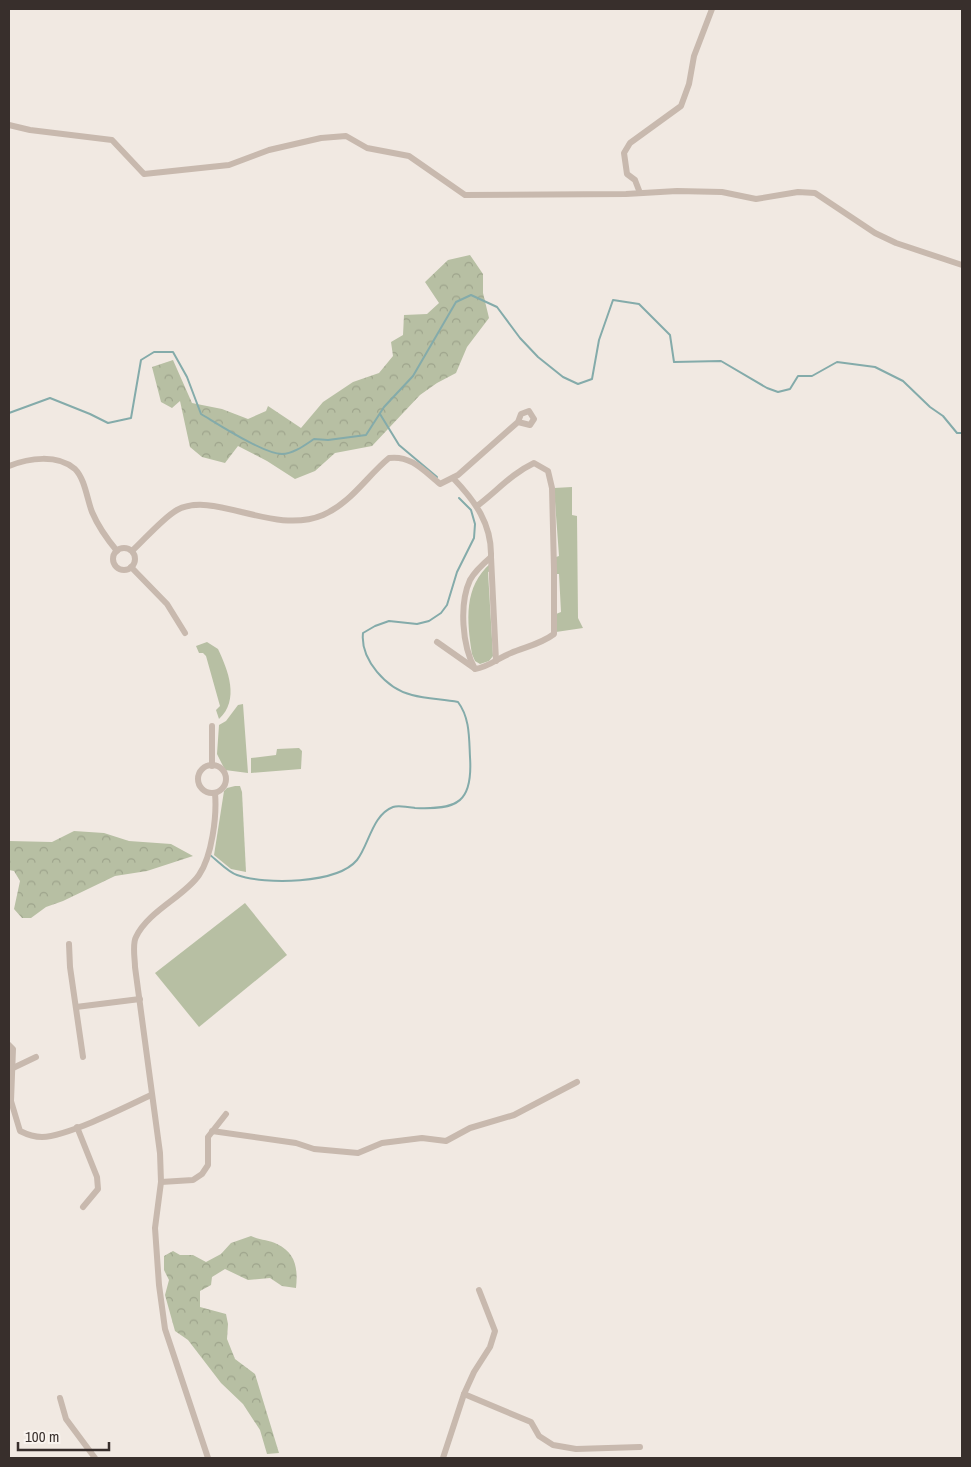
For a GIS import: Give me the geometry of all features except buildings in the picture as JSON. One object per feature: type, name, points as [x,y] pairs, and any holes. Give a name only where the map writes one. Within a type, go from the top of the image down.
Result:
[{"type":"street","points":[[640,193],[635,180],[627,174],[624,152],[630,143],[681,106],[689,84],[694,56],[712,9]]},
{"type":"street","points":[[9,125],[30,130],[112,140],[144,174],[229,166],[268,150],[321,138],[346,136],[367,148],[409,156],[464,195],[640,193],[677,190],[722,192],[756,199],[798,192],[815,192],[875,233],[896,243],[962,265]]},
{"type":"street","points":[[132,551],[176,510],[190,505],[206,504],[278,521],[298,521],[322,516],[341,507],[389,458],[400,456],[411,460],[440,484],[453,478],[518,422]]},
{"type":"street","points":[[9,466],[42,459],[61,461],[76,470],[92,512],[106,538],[117,551]]},
{"type":"street","points":[[436,642],[475,668],[484,668],[508,654],[546,640],[554,634],[552,488],[548,471],[534,463],[514,473],[477,506]]},
{"type":"street","points":[[453,478],[477,506],[485,520],[492,544],[496,662]]},
{"type":"street","points":[[123,548],[132,551],[135,559],[131,567],[123,570],[117,567],[114,561],[117,551],[123,548]]},
{"type":"street","points":[[475,668],[470,661],[467,643],[465,595],[471,578],[492,557]]},
{"type":"street","points":[[131,567],[167,604],[184,633]]},
{"type":"street","points":[[212,726],[212,766]]},
{"type":"street","points":[[212,766],[220,769],[225,776],[222,788],[215,793],[202,789],[198,781],[200,772],[212,766]]},
{"type":"street","points":[[208,1458],[164,1329],[159,1285],[156,1228],[161,1182],[152,1095],[135,967],[135,938],[152,916],[199,875],[211,842],[216,807],[215,793]]},
{"type":"street","points":[[69,944],[83,1057]]},
{"type":"street","points":[[76,1007],[140,999]]},
{"type":"street","points":[[9,1045],[13,1049],[11,1101],[20,1131],[30,1136],[44,1137],[78,1126],[152,1095]]},
{"type":"street","points":[[13,1068],[36,1057]]},
{"type":"street","points":[[212,1131],[296,1143],[314,1149],[358,1154],[382,1142],[422,1138],[446,1141],[470,1128],[514,1115],[577,1082]]},
{"type":"street","points":[[161,1182],[193,1180],[202,1174],[208,1165],[208,1137],[226,1114]]},
{"type":"street","points":[[9,1122],[17,1124]]},
{"type":"street","points":[[78,1126],[97,1177],[98,1189],[83,1207]]},
{"type":"street","points":[[443,1458],[464,1394],[474,1372],[490,1347],[495,1331],[479,1290]]},
{"type":"street","points":[[464,1394],[531,1422],[539,1436],[553,1444],[576,1449],[640,1447]]},
{"type":"street","points":[[60,1398],[66,1419],[95,1458]]},
{"type":"green space","points":[[470,255],[483,274],[483,293],[489,318],[467,347],[456,373],[420,395],[372,446],[335,453],[315,471],[295,479],[267,461],[238,446],[225,463],[202,457],[190,447],[180,401],[172,408],[161,402],[152,367],[173,360],[192,403],[222,409],[248,419],[266,411],[268,406],[301,428],[323,402],[353,382],[379,373],[393,356],[391,342],[403,335],[404,315],[427,314],[439,303],[425,282],[448,260]]},
{"type":"green space","points":[[572,487],[572,515],[577,516],[578,618],[583,628],[556,632],[556,614],[561,612],[559,574],[556,574],[556,557],[559,556],[554,488]]},
{"type":"green space","points":[[491,563],[492,571],[488,572],[493,656],[489,661],[480,664],[475,661],[472,654],[468,617],[469,605],[476,583],[482,572]]},
{"type":"green space","points":[[207,642],[218,649],[230,685],[229,703],[219,719],[216,710],[220,706],[206,656],[203,653],[199,653],[196,646]]},
{"type":"green space","points":[[243,704],[248,773],[225,770],[217,754],[219,725],[226,721],[238,705]]},
{"type":"green space","points":[[299,748],[302,751],[301,769],[251,773],[251,758],[276,755],[277,749]]},
{"type":"green space","points":[[240,786],[242,792],[246,872],[231,869],[214,855],[224,791]]},
{"type":"green space","points":[[74,831],[104,833],[129,841],[171,844],[193,856],[147,871],[115,876],[46,907],[31,918],[22,918],[14,909],[20,881],[14,871],[9,870],[9,841],[52,842]]},
{"type":"green space","points":[[245,903],[287,955],[199,1027],[155,973]]},
{"type":"green space","points":[[251,1236],[274,1243],[288,1252],[296,1268],[296,1288],[282,1286],[270,1278],[248,1280],[225,1269],[212,1277],[211,1285],[200,1291],[200,1307],[226,1314],[228,1324],[227,1339],[235,1359],[255,1374],[279,1453],[267,1454],[260,1430],[243,1404],[221,1383],[188,1340],[175,1331],[165,1295],[169,1280],[164,1270],[164,1256],[173,1251],[180,1255],[193,1255],[206,1262],[221,1254],[231,1243]]},
{"type":"waterway","points":[[9,413],[50,398],[108,423],[131,418],[141,360],[154,352],[173,352],[187,377],[201,414],[241,438],[264,449],[274,453],[286,454],[299,449],[314,439],[328,440],[366,435],[384,407],[413,376],[456,302],[471,295],[497,307],[520,338],[538,357],[563,377],[578,384],[592,379],[599,340],[613,300],[639,304],[670,335],[674,362],[721,361],[767,388],[778,392],[790,389],[798,376],[812,376],[837,362],[875,367],[903,381],[930,407],[943,416],[957,433],[962,433]]},
{"type":"waterway","points":[[380,414],[399,445],[437,477]]},
{"type":"waterway","points":[[210,855],[234,874],[249,878],[282,881],[318,878],[334,874],[347,868],[357,860],[376,823],[386,811],[398,806],[430,808],[452,805],[460,800],[465,793],[469,784],[470,772],[469,735],[467,721],[458,702],[412,695],[393,687],[377,672],[366,653],[363,643],[363,633],[375,626],[389,621],[417,624],[429,621],[441,613],[447,605],[457,572],[474,538],[475,524],[471,510],[459,498]]}]
